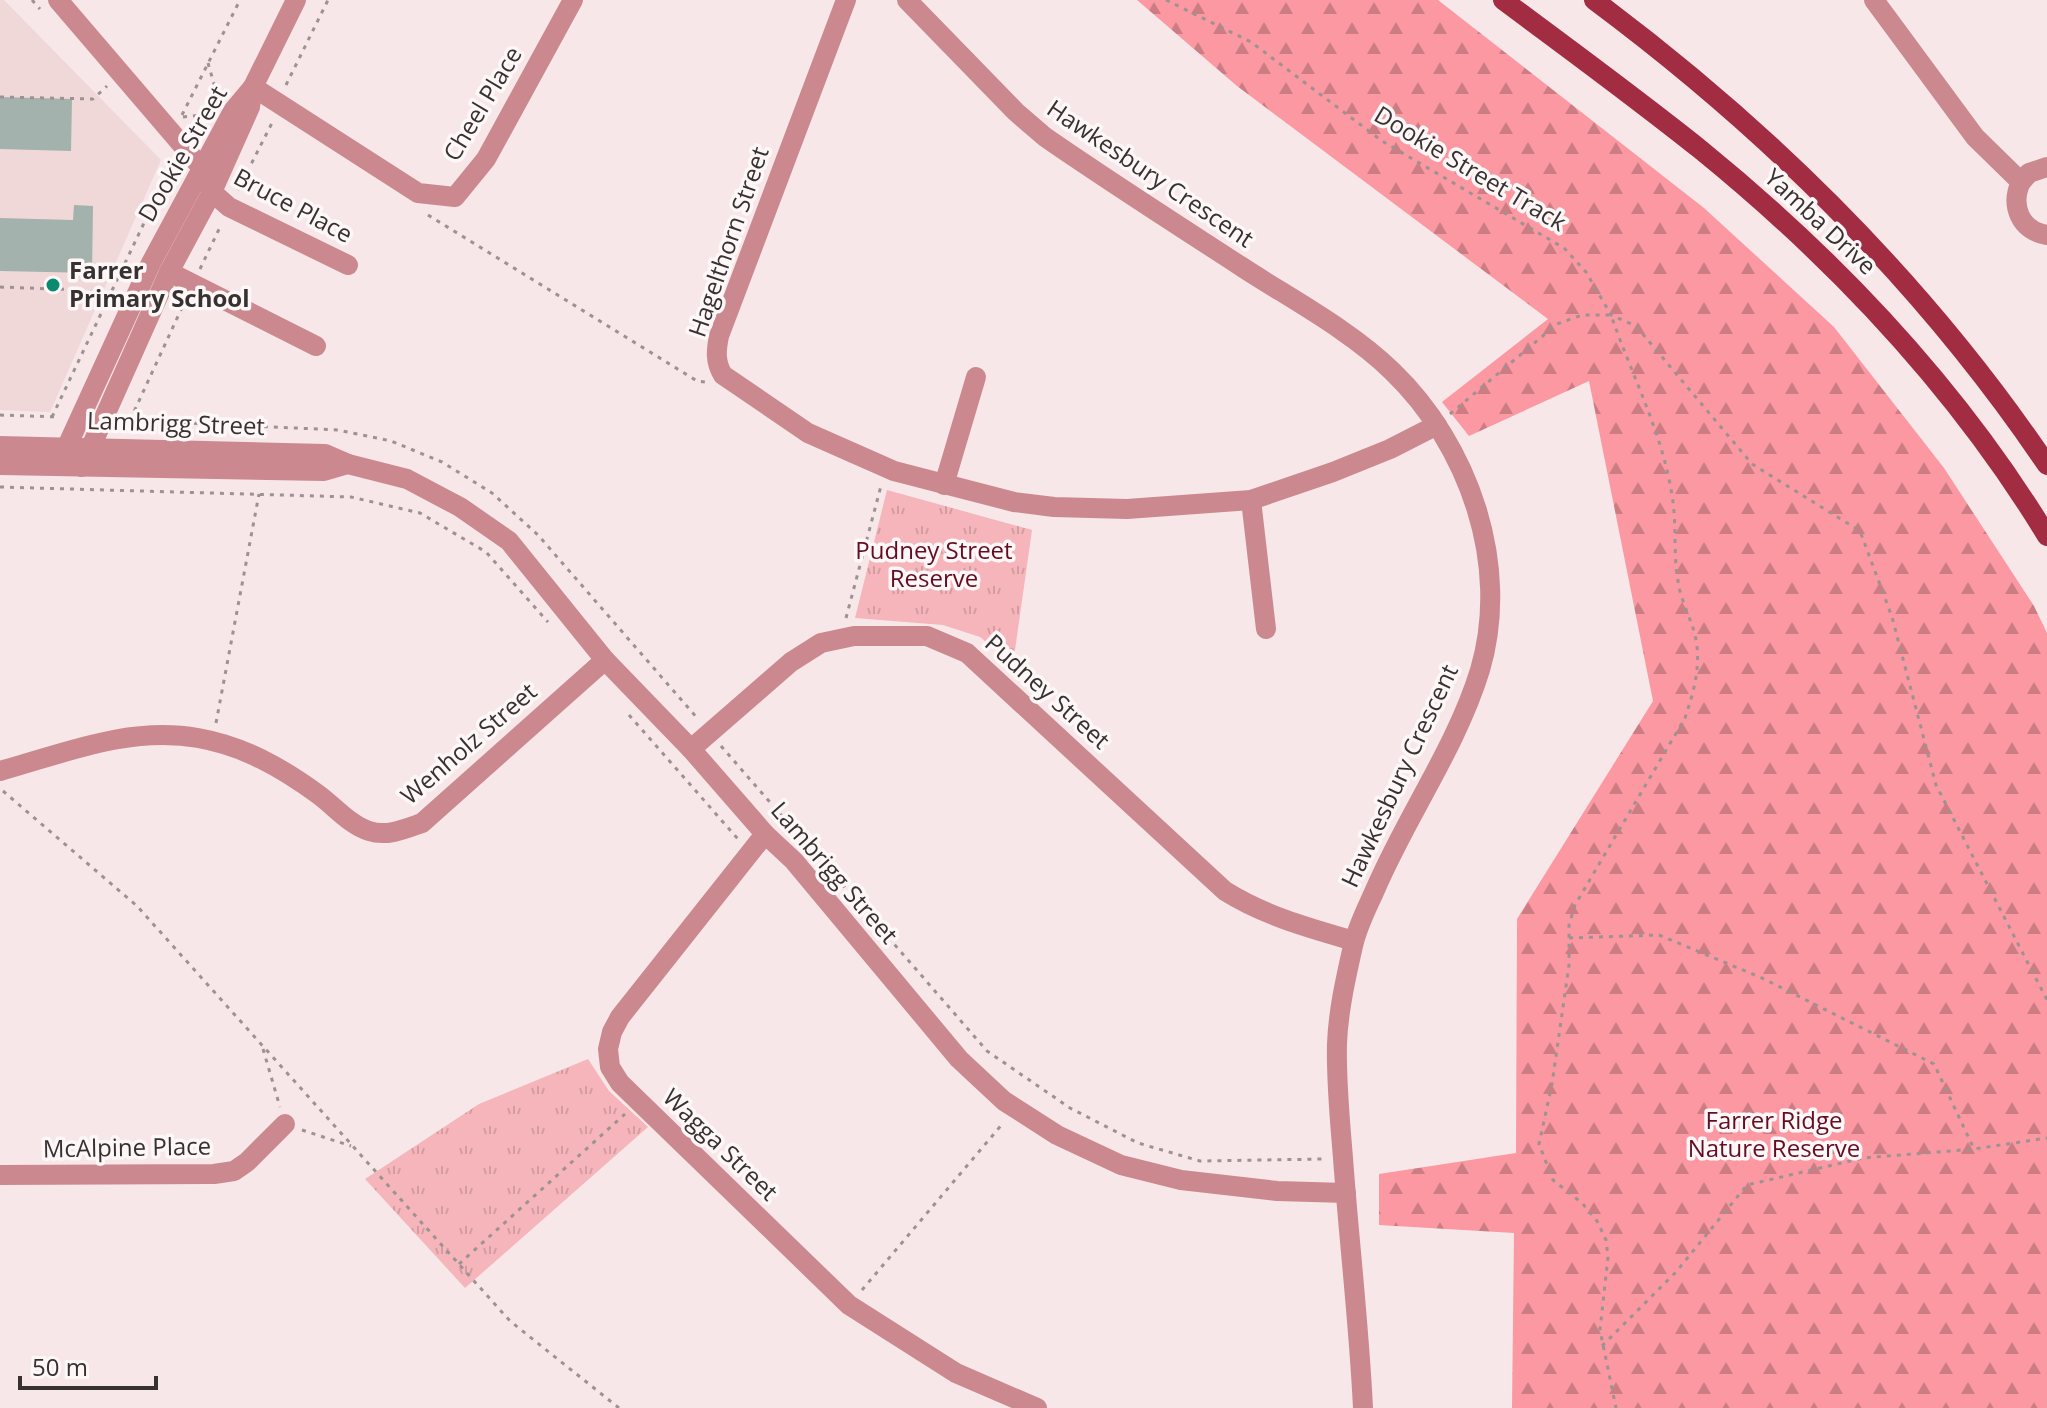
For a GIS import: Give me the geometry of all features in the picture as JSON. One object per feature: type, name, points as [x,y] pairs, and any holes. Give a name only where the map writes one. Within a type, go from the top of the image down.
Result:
[{"type":"main road","name":"Yamba Drive","points":[[1503,0],[1702,151],[1827,262],[1931,374],[1987,447],[2047,536]]},
{"type":"main road","name":"Yamba Drive","points":[[1594,0],[1727,104],[1852,222],[1960,346],[2012,413],[2047,465]]},
{"type":"street","points":[[58,0],[121,73],[177,124],[212,192]]},
{"type":"street","name":"Dookie Street","points":[[62,456],[151,263],[238,103],[253,87],[296,0]]},
{"type":"street","name":"Cheel Place","points":[[253,87],[418,193],[455,197],[486,159],[573,0]]},
{"type":"street","name":"Hagelthorn Street","points":[[846,0],[719,336],[717,366],[723,375],[808,433],[886,468],[1014,502],[1054,507],[1127,509],[1251,500],[1333,472],[1390,449],[1437,425]]},
{"type":"street","name":"Hawkesbury Crescent","points":[[907,0],[1016,112],[1045,137],[1371,353],[1415,394],[1455,454],[1476,500],[1487,563],[1487,637],[1470,698],[1383,870],[1354,941],[1337,1041],[1363,1408]]},
{"type":"street","points":[[1874,0],[1975,137],[2021,182]]},
{"type":"street","name":"Dookie Street","points":[[82,467],[169,272],[212,192],[250,107],[253,87]]},
{"type":"street","points":[[2047,167],[2029,173],[2021,182],[2015,198],[2019,216],[2031,230],[2047,235]]},
{"type":"street","name":"Bruce Place","points":[[212,192],[229,207],[348,265]]},
{"type":"street","points":[[169,272],[316,346]]},
{"type":"street","points":[[944,485],[976,377]]},
{"type":"street","name":"Lambrigg Street","points":[[0,446],[62,456],[82,467],[116,458],[325,454],[348,464],[407,479],[460,507],[509,541],[605,660],[685,743],[765,834],[794,861],[959,1059],[1004,1101],[1057,1135],[1121,1165],[1181,1180],[1277,1191],[1346,1193]]},
{"type":"street","name":"Lambrigg Street","points":[[0,465],[62,456],[90,447],[116,458]]},
{"type":"street","points":[[1251,500],[1266,629]]},
{"type":"street","name":"Pudney Street","points":[[685,743],[791,662],[821,643],[840,637],[890,634],[927,636],[967,653],[1225,891],[1273,916],[1354,941]]},
{"type":"street","name":"Wenholz Street","points":[[0,771],[115,738],[172,734],[213,741],[253,754],[283,769],[353,823],[369,831],[386,834],[422,823],[605,660]]},
{"type":"street","name":"Wagga Street","points":[[765,834],[620,1017],[608,1049],[610,1067],[620,1083],[639,1102],[849,1305],[956,1373],[1037,1408]]},
{"type":"street","name":"McAlpine Place","points":[[0,1175],[214,1174],[234,1171],[285,1124]]},
{"type":"path","points":[[52,417],[173,161],[170,147],[177,124],[240,0]]},
{"type":"path","points":[[115,490],[116,458],[193,283],[280,105],[290,74],[328,0]]},
{"type":"path","name":"Dookie Street Track","points":[[1166,0],[1251,42],[1382,141],[1564,248],[1586,272],[1611,315],[1643,393],[1672,495],[1678,583],[1694,630],[1699,660],[1694,692],[1685,718],[1575,905],[1569,925],[1569,965],[1554,1069],[1539,1144],[1553,1180],[1582,1203],[1597,1221],[1606,1240],[1608,1257],[1600,1330],[1616,1408]]},
{"type":"path","points":[[177,124],[203,115],[218,101],[208,63]]},
{"type":"path","points":[[0,97],[93,99],[121,73]]},
{"type":"path","points":[[171,111],[177,124]]},
{"type":"path","points":[[419,209],[697,381],[714,382]]},
{"type":"path","points":[[0,287],[81,290],[109,296]]},
{"type":"path","points":[[1437,425],[1557,324],[1582,315],[1611,315],[1636,326],[1752,464],[1860,531],[1892,617],[1936,785],[2047,1000]]},
{"type":"path","points":[[840,637],[886,468]]},
{"type":"path","points":[[0,487],[351,497],[420,513],[486,552],[549,624]]},
{"type":"path","points":[[213,741],[259,494]]},
{"type":"path","points":[[621,706],[750,853]]},
{"type":"path","points":[[661,751],[685,743],[708,714]]},
{"type":"path","points":[[0,789],[137,906],[510,1321],[619,1408]]},
{"type":"path","points":[[1569,938],[1659,935],[1762,978],[1934,1064],[1974,1149]]},
{"type":"path","points":[[459,1264],[639,1102]]},
{"type":"path","points":[[849,1305],[1016,1108]]},
{"type":"path","points":[[1602,1346],[1676,1272],[1747,1185],[1863,1158],[1974,1149],[2047,1138]]},
{"type":"shaded area","name":"Farrer Primary School","points":[[0,0],[4,0],[161,160],[50,412],[0,410]]},
{"type":"green space","name":"Farrer Ridge Nature Reserve","points":[[1137,0],[1438,0],[1704,208],[1834,327],[1944,468],[2034,606],[2047,633],[2047,1408],[1512,1408],[1514,1233],[1379,1225],[1379,1174],[1516,1153],[1517,919],[1653,701],[1589,381],[1469,436],[1442,402],[1548,319],[1237,86]]},
{"type":"green space","name":"Pudney Street Reserve","points":[[887,490],[1032,530],[1013,664],[980,637],[943,625],[855,618]]},
{"type":"green space","points":[[588,1059],[609,1091],[648,1127],[465,1288],[365,1179],[479,1104]]},
{"type":"building","points":[[0,97],[72,99],[71,151],[0,149]]},
{"type":"building","points":[[74,205],[93,206],[92,273],[0,271],[0,218],[73,220]]},
{"type":"place","name":"Farrer Primary School","points":[[53,285]]}]
